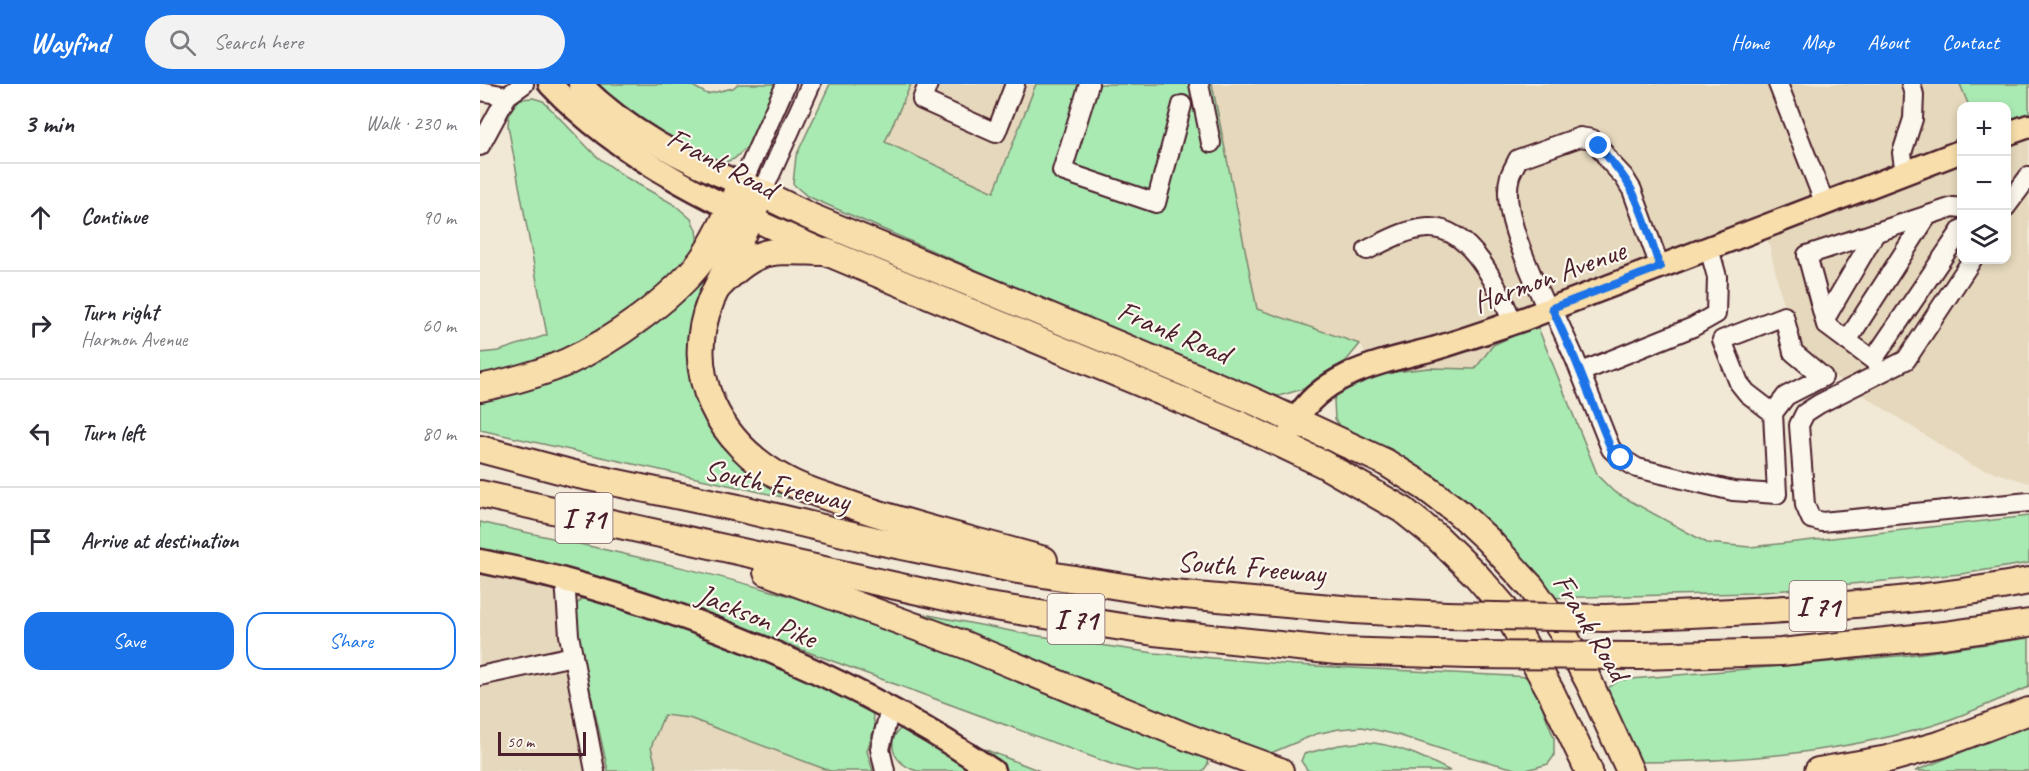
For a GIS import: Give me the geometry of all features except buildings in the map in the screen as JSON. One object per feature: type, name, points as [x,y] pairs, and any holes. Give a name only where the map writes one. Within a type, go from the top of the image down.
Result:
[{"type":"highway","points":[[752,189],[740,212],[717,288],[705,314],[701,338],[701,363],[705,387],[721,422],[730,435],[762,465],[787,481],[872,512],[1162,592]]},
{"type":"highway","name":"Frank Road","points":[[752,189],[1296,420],[1385,462],[1415,481],[1458,512],[1488,540],[1532,588],[1562,631],[1589,682],[1630,771]]},
{"type":"highway","points":[[480,388],[538,373],[568,361],[628,326],[679,285],[740,212]]},
{"type":"highway","points":[[717,288],[738,267],[758,255],[771,251],[826,252]]},
{"type":"highway","name":"Frank Road","points":[[826,252],[1241,426],[1356,482],[1403,510],[1438,538],[1476,575],[1503,606],[1526,645],[1589,771]]},
{"type":"highway","name":"South Freeway","points":[[480,448],[574,474],[1018,570],[1162,592],[1354,610],[1446,615],[1606,618],[1790,609],[1901,599],[2029,581]]},
{"type":"highway","name":"I 71","points":[[480,494],[982,605],[1154,632],[1338,651],[1469,655],[1639,656],[1781,652],[1944,635],[2029,623]]},
{"type":"highway","points":[[689,541],[869,611],[965,645],[1187,736],[1280,771]]},
{"type":"highway","points":[[1818,771],[1888,759],[1942,744],[2029,711]]},
{"type":"main road","name":"Frank Road","points":[[550,84],[587,120],[621,146],[661,171],[740,212],[826,252]]},
{"type":"main road","name":"Frank Road","points":[[580,84],[603,107],[637,132],[691,163],[752,189]]},
{"type":"main road","points":[[2011,133],[2029,126]]},
{"type":"main road","name":"Harmon Avenue","points":[[1285,447],[1296,420],[1318,394],[1355,371],[1513,323],[1957,154]]},
{"type":"main road","name":"Jackson Pike","points":[[480,561],[565,580],[678,616],[788,659],[890,709],[954,745],[993,771]]},
{"type":"lane","points":[[480,146],[507,96],[524,84]]},
{"type":"lane","points":[[752,189],[786,84]]},
{"type":"lane","points":[[752,189],[811,84]]},
{"type":"lane","points":[[928,84],[922,100],[996,133],[1015,84]]},
{"type":"lane","points":[[1089,84],[1062,171],[1156,203],[1182,105]]},
{"type":"lane","points":[[1199,84],[1211,143]]},
{"type":"lane","points":[[1778,84],[1825,204]]},
{"type":"lane","points":[[1905,173],[1902,153],[1913,119],[1914,95],[1911,84]]},
{"type":"lane","points":[[480,91],[507,96]]},
{"type":"lane","points":[[1660,267],[1632,190],[1592,139],[1580,137],[1518,159],[1510,177],[1508,195],[1514,230],[1581,372],[1611,449],[1637,468],[1733,491],[1777,494],[1804,491]]},
{"type":"lane","points":[[2011,201],[2029,176]]},
{"type":"lane","points":[[1957,207],[1807,255],[1826,325],[1873,360],[1957,236]]},
{"type":"lane","points":[[1847,341],[1928,215]]},
{"type":"lane","points":[[1366,250],[1400,234],[1426,228],[1443,229],[1457,236],[1491,275],[1513,323]]},
{"type":"lane","points":[[1825,320],[1876,232]]},
{"type":"lane","points":[[1581,372],[1693,327],[1716,314],[1717,277],[1708,248]]},
{"type":"lane","points":[[1969,264],[1906,360],[1805,413],[1799,425],[1805,505],[1810,519],[1822,522],[2029,502]]},
{"type":"lane","points":[[1773,413],[1747,393],[1739,383],[1722,340],[1784,316],[1793,352],[1823,377],[1786,396],[1773,413],[1777,494]]},
{"type":"lane","points":[[565,580],[569,635],[595,771]]},
{"type":"lane","points":[[480,676],[573,656]]},
{"type":"lane","points":[[885,771],[880,749],[890,709]]},
{"type":"shaded area","points":[[911,84],[1036,84],[994,192],[885,142]]},
{"type":"shaded area","points":[[1212,84],[1960,84],[1967,102],[1957,102],[1957,264],[2011,264],[2011,139],[2029,132],[2029,483],[1971,465],[1795,351],[1766,233],[1537,325],[1493,345],[1476,369],[1429,368],[1377,374],[1360,344],[1257,309]]},
{"type":"shaded area","points":[[480,571],[586,595],[572,609],[608,771],[480,771]]},
{"type":"shaded area","points":[[663,715],[689,718],[830,771],[657,771],[651,747]]},
{"type":"green space","points":[[597,84],[689,84],[707,94],[733,88],[738,84],[777,84],[747,147],[734,159],[719,164],[666,141],[614,103]]},
{"type":"green space","points":[[830,84],[911,84],[885,142],[994,192],[1036,84],[1212,84],[1257,309],[1360,344],[1346,361],[1303,389],[1279,396],[1253,391],[807,196],[793,184],[796,156]]},
{"type":"green space","points":[[1960,84],[2029,84],[2029,117],[2011,124],[2011,102],[1967,102]]},
{"type":"green space","points":[[533,98],[543,101],[596,156],[627,178],[675,205],[691,219],[696,230],[698,246],[692,260],[604,332],[552,357],[480,379],[480,353],[499,351],[547,335],[508,126],[509,112],[520,99]]},
{"type":"green space","points":[[715,263],[694,304],[689,330],[691,374],[699,402],[814,504],[480,430],[480,396],[498,394]]},
{"type":"green space","points":[[1537,325],[1598,476],[1614,492],[1707,543],[1750,547],[2029,516],[2029,563],[1961,574],[1753,593],[1542,598],[1343,430],[1335,419],[1334,400],[1339,390],[1377,374],[1429,368],[1475,369],[1493,345]]},
{"type":"green space","points":[[480,522],[730,580],[862,619],[1010,675],[1206,756],[1208,764],[1203,771],[1136,771],[1114,765],[762,635],[583,573],[480,550]]},
{"type":"green space","points":[[586,595],[669,621],[855,695],[872,712],[875,726],[867,751],[873,771],[830,771],[689,718],[664,715],[651,747],[657,771],[608,771],[572,609]]},
{"type":"green space","points":[[908,611],[1026,634],[1154,653],[1294,665],[1531,677],[1554,738],[1554,756],[1548,764],[1523,771],[1362,727],[1316,734],[1271,753],[1257,755]]},
{"type":"green space","points":[[2029,638],[2029,687],[1931,726],[1861,743],[1788,754],[1714,760],[1641,762],[1605,690],[1620,680],[1909,655]]},
{"type":"green space","points":[[915,722],[1040,771],[917,771],[899,761],[893,746],[898,731]]},
{"type":"green space","points":[[2029,725],[2029,771],[1915,771]]},
{"type":"green space","points":[[1365,742],[1398,748],[1450,771],[1308,771],[1301,761],[1304,754],[1339,745]]},
{"type":"route","points":[[1599,146],[1632,190],[1660,267],[1552,308],[1611,449],[1621,458]]}]
